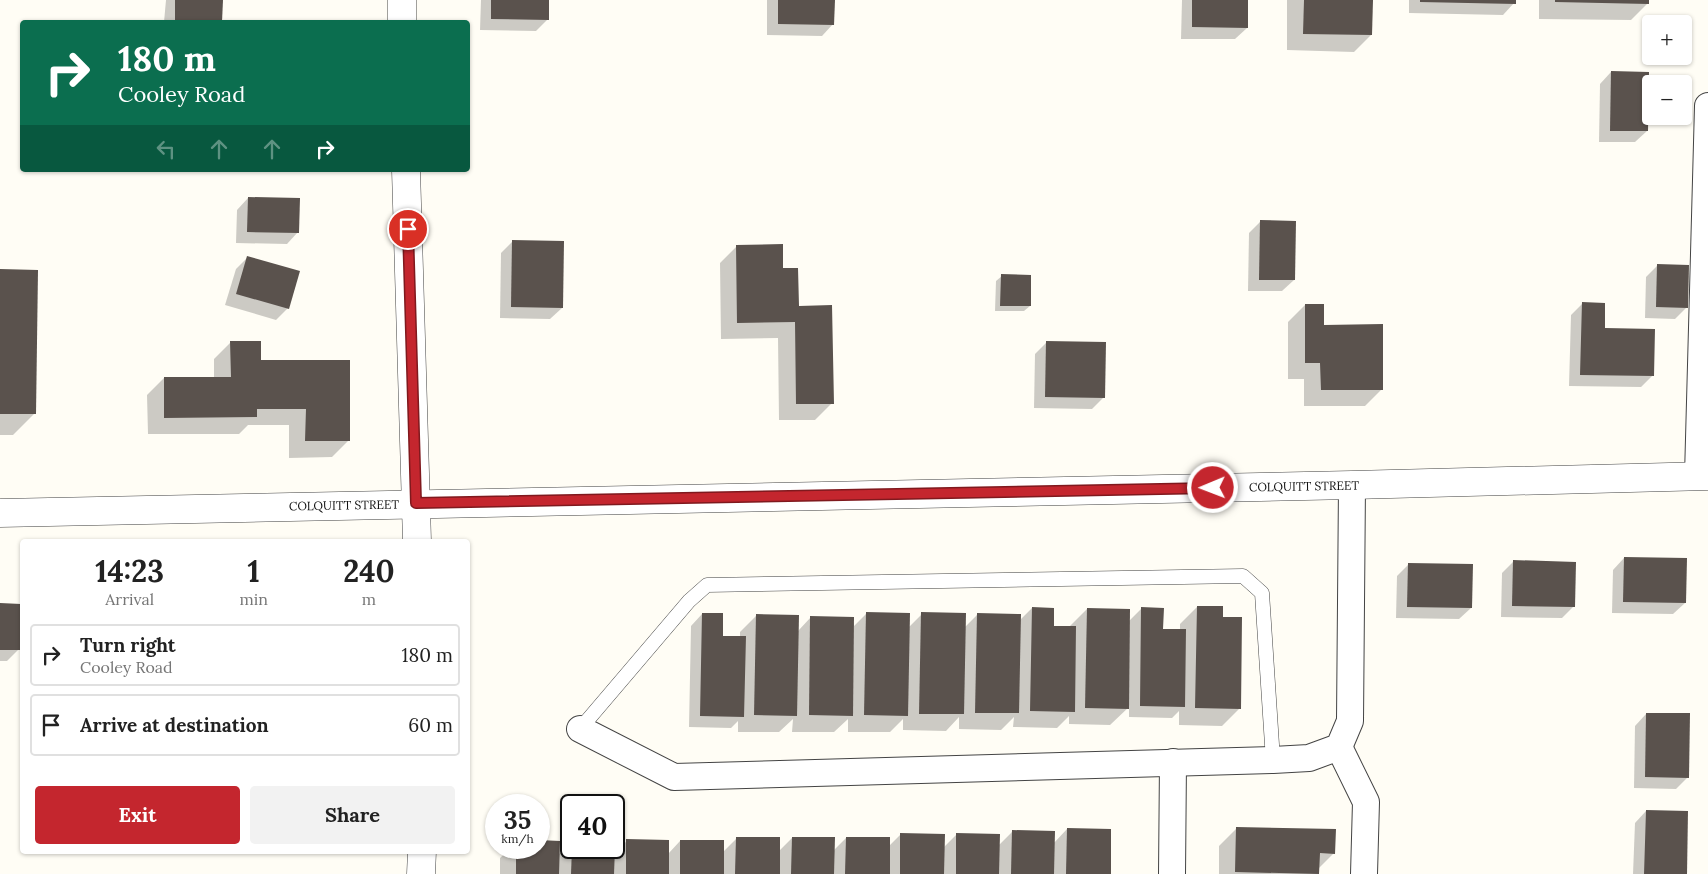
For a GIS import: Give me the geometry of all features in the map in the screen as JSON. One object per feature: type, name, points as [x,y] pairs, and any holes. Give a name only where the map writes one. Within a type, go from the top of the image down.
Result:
[{"type":"street","points":[[402,0],[402,20]]},
{"type":"street","points":[[1703,476],[1708,106]]},
{"type":"street","points":[[406,172],[417,539]]},
{"type":"street","name":"COLQUITT STREET","points":[[0,512],[1352,485],[1703,476]]},
{"type":"street","points":[[1352,485],[1350,721],[1339,748],[1366,802],[1364,874]]},
{"type":"street","points":[[580,729],[674,778],[1272,760],[1309,758],[1339,748]]},
{"type":"street","points":[[1172,874],[1173,762]]},
{"type":"street","points":[[421,874],[422,854]]},
{"type":"lane","points":[[580,729],[689,601],[707,584],[1243,576],[1262,593],[1272,760]]},
{"type":"building","points":[[175,0],[223,0],[222,20],[175,20]]},
{"type":"building","points":[[491,0],[549,0],[549,20],[491,19]]},
{"type":"building","points":[[778,0],[835,0],[834,25],[778,24]]},
{"type":"building","points":[[1192,0],[1248,0],[1248,28],[1192,27]]},
{"type":"building","points":[[1304,0],[1373,0],[1372,35],[1303,34]]},
{"type":"building","points":[[1420,0],[1516,0],[1516,4],[1420,2]]},
{"type":"building","points":[[1555,0],[1649,0],[1649,4],[1555,2]]},
{"type":"building","points":[[1611,71],[1649,72],[1649,75],[1642,75],[1642,125],[1648,125],[1648,131],[1610,131]]},
{"type":"building","points":[[248,197],[300,198],[299,233],[247,232]]},
{"type":"building","points":[[1260,220],[1296,221],[1295,280],[1259,280]]},
{"type":"building","points":[[512,240],[564,241],[563,308],[511,307]]},
{"type":"building","points":[[783,244],[783,268],[798,268],[799,306],[832,305],[834,404],[796,404],[795,322],[737,323],[736,245]]},
{"type":"building","points":[[247,256],[300,271],[289,309],[236,294]]},
{"type":"building","points":[[1657,264],[1689,265],[1688,308],[1656,307]]},
{"type":"building","points":[[0,269],[38,270],[36,414],[0,414]]},
{"type":"building","points":[[1001,274],[1031,275],[1031,306],[1000,306]]},
{"type":"building","points":[[1582,302],[1605,303],[1605,328],[1655,329],[1654,376],[1580,375]]},
{"type":"building","points":[[1305,304],[1324,304],[1324,325],[1383,324],[1383,390],[1321,390],[1320,363],[1305,363]]},
{"type":"building","points":[[230,341],[261,341],[261,360],[350,360],[350,441],[305,441],[306,409],[257,409],[257,417],[164,418],[164,377],[231,377]]},
{"type":"building","points":[[1046,341],[1106,342],[1105,398],[1045,397]]},
{"type":"building","points":[[1624,557],[1687,558],[1686,603],[1623,602]]},
{"type":"building","points":[[1513,560],[1576,562],[1575,607],[1512,606]]},
{"type":"building","points":[[1408,563],[1473,564],[1472,608],[1407,607]]},
{"type":"building","points":[[0,603],[20,604],[20,650],[0,650]]},
{"type":"building","points":[[1197,606],[1223,606],[1223,617],[1242,617],[1241,709],[1195,708]]},
{"type":"building","points":[[1032,607],[1054,608],[1054,626],[1076,626],[1075,712],[1030,711]]},
{"type":"building","points":[[1141,607],[1164,608],[1163,629],[1186,629],[1185,707],[1140,706]]},
{"type":"building","points":[[1087,608],[1130,609],[1129,709],[1085,708]]},
{"type":"building","points":[[866,612],[910,613],[908,716],[864,715]]},
{"type":"building","points":[[921,612],[966,613],[964,714],[919,714]]},
{"type":"building","points":[[702,613],[723,613],[723,636],[746,636],[744,717],[700,716]]},
{"type":"building","points":[[977,613],[1021,614],[1019,713],[975,713]]},
{"type":"building","points":[[756,614],[799,615],[797,716],[754,715]]},
{"type":"building","points":[[810,616],[854,617],[853,716],[809,715]]},
{"type":"building","points":[[1646,713],[1690,713],[1689,778],[1645,777]]},
{"type":"building","points":[[1646,810],[1688,811],[1687,874],[1644,874]]},
{"type":"building","points":[[1236,827],[1336,829],[1335,854],[1320,853],[1319,874],[1235,872]]},
{"type":"building","points":[[1067,828],[1111,829],[1111,874],[1066,874]]},
{"type":"building","points":[[1012,830],[1055,831],[1054,874],[1011,874]]},
{"type":"building","points":[[900,833],[945,834],[944,874],[900,874]]},
{"type":"building","points":[[956,833],[1000,834],[999,874],[956,874]]},
{"type":"building","points":[[736,837],[780,837],[780,874],[735,874]]},
{"type":"building","points":[[792,837],[835,837],[834,874],[791,874]]},
{"type":"building","points":[[846,837],[890,837],[890,874],[845,874]]},
{"type":"building","points":[[626,839],[669,840],[669,874],[626,874]]},
{"type":"building","points":[[680,840],[724,840],[724,874],[680,874]]},
{"type":"building","points":[[550,841],[560,841],[559,874],[516,874],[516,859],[550,859]]},
{"type":"building","points":[[572,859],[615,859],[614,874],[571,874]]},
{"type":"route","points":[[408,229],[416,503],[1213,488]]}]
